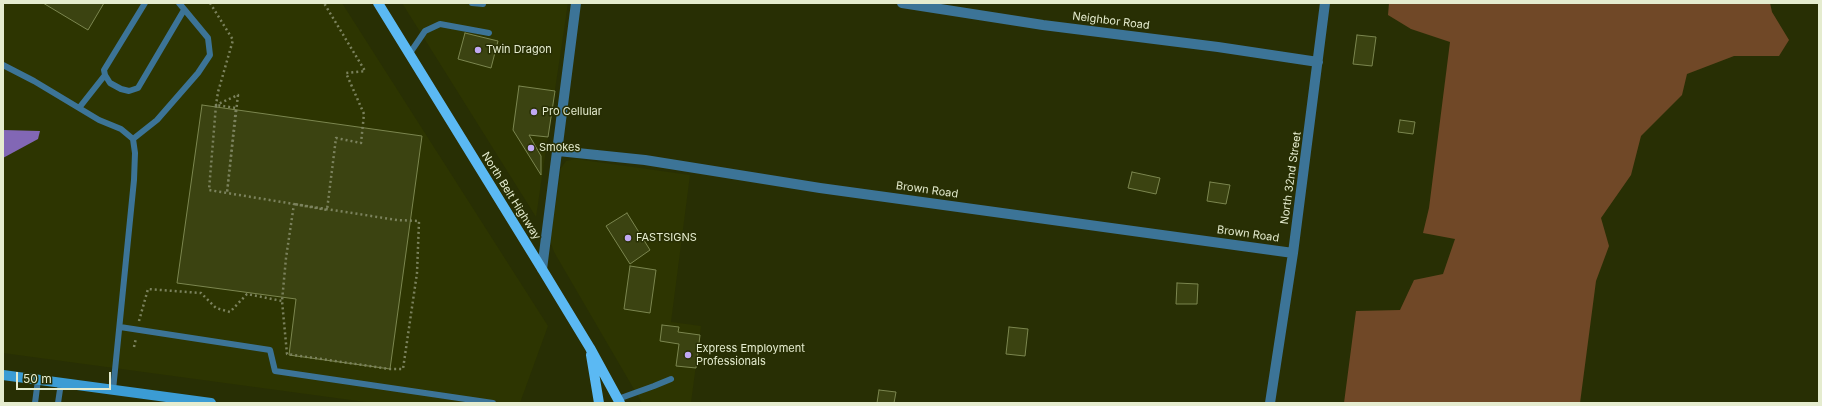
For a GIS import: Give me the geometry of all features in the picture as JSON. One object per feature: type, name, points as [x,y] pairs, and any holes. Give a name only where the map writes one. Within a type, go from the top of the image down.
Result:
[{"type":"main road","name":"North Belt Highway","points":[[378,3],[590,348],[619,401]]},
{"type":"main road","points":[[590,348],[599,403]]},
{"type":"street","points":[[542,269],[576,3]]},
{"type":"street","name":"Neighbor Road","points":[[902,3],[1043,25],[1218,47],[1318,62]]},
{"type":"street","name":"North 32nd Street","points":[[1270,403],[1293,253],[1325,3]]},
{"type":"street","name":"Brown Road","points":[[558,151],[645,160],[820,188],[1293,253]]},
{"type":"street","points":[[3,376],[211,403]]},
{"type":"lane","points":[[145,3],[104,70],[105,76],[110,84],[121,90],[129,91],[138,88],[184,10]]},
{"type":"lane","points":[[133,139],[157,120],[198,73],[210,55],[208,38],[179,3]]},
{"type":"lane","points":[[472,3],[483,4]]},
{"type":"lane","points":[[410,53],[425,31],[440,24],[490,33]]},
{"type":"lane","points":[[3,65],[34,81],[99,120],[120,129],[133,139],[135,153],[134,180],[113,390]]},
{"type":"lane","points":[[79,108],[105,76]]},
{"type":"lane","points":[[120,328],[270,350],[275,371],[493,403]]},
{"type":"lane","points":[[619,401],[670,379]]},
{"type":"lane","points":[[35,403],[38,380]]},
{"type":"lane","points":[[58,403],[61,383]]},
{"type":"path","points":[[210,3],[233,40],[218,92],[209,190],[397,220],[420,221],[418,273],[403,369],[287,354],[282,301],[286,258],[294,204]]},
{"type":"path","points":[[294,204],[327,210],[336,138],[362,142],[364,114],[346,73],[365,71],[324,3]]},
{"type":"path","points":[[216,105],[238,95],[227,193]]},
{"type":"path","points":[[216,105],[236,108],[227,193]]},
{"type":"path","points":[[134,347],[148,289],[201,293],[216,308],[230,312],[246,294],[273,298],[282,301]]},
{"type":"shaded area","points":[[3,3],[342,3],[548,326],[520,403],[373,403],[3,353]]},
{"type":"shaded area","points":[[402,3],[568,3],[536,217]]},
{"type":"shaded area","points":[[1389,3],[1770,3],[1772,12],[1789,40],[1779,56],[1734,56],[1687,74],[1682,95],[1641,136],[1631,175],[1601,218],[1609,246],[1596,281],[1580,403],[1344,403],[1356,311],[1400,310],[1414,280],[1443,274],[1455,239],[1423,233],[1429,208],[1450,42],[1411,29],[1388,15]]},
{"type":"shaded area","points":[[3,130],[40,131],[38,139],[3,158]]},
{"type":"shaded area","points":[[576,159],[690,175],[671,322],[701,326],[691,403],[642,403],[554,252],[550,241],[561,168],[566,161]]},
{"type":"building","points":[[43,3],[104,3],[88,30]]},
{"type":"building","name":"Twin Dragon","points":[[465,33],[498,41],[491,68],[458,59]]},
{"type":"building","points":[[1357,35],[1376,37],[1372,66],[1353,64]]},
{"type":"building","name":"Pro Cellular","points":[[519,86],[555,91],[548,137],[529,135],[541,156],[541,175],[513,130]]},
{"type":"building","points":[[202,105],[422,136],[390,369],[289,355],[296,299],[177,283]]},
{"type":"building","points":[[1400,120],[1415,122],[1413,134],[1398,132]]},
{"type":"building","points":[[1132,172],[1160,178],[1156,194],[1128,188]]},
{"type":"building","points":[[1210,182],[1230,185],[1226,204],[1207,201]]},
{"type":"building","name":"FASTSIGNS","points":[[627,213],[650,250],[630,264],[606,226]]},
{"type":"building","points":[[630,266],[656,270],[650,313],[624,309]]},
{"type":"building","points":[[1177,283],[1198,284],[1197,304],[1176,304]]},
{"type":"building","name":"Express Employment Professionals","points":[[662,325],[679,327],[678,332],[700,335],[696,368],[676,366],[679,344],[660,341]]},
{"type":"building","points":[[1009,327],[1028,329],[1025,356],[1006,354]]},
{"type":"building","points":[[879,390],[896,392],[894,403],[877,403]]},
{"type":"place","name":"Twin Dragon","points":[[478,50]]},
{"type":"place","name":"Pro Cellular","points":[[534,112]]},
{"type":"place","name":"Smokes","points":[[531,148]]},
{"type":"place","name":"FASTSIGNS","points":[[628,238]]},
{"type":"place","name":"Express Employment Professionals","points":[[688,355]]}]
